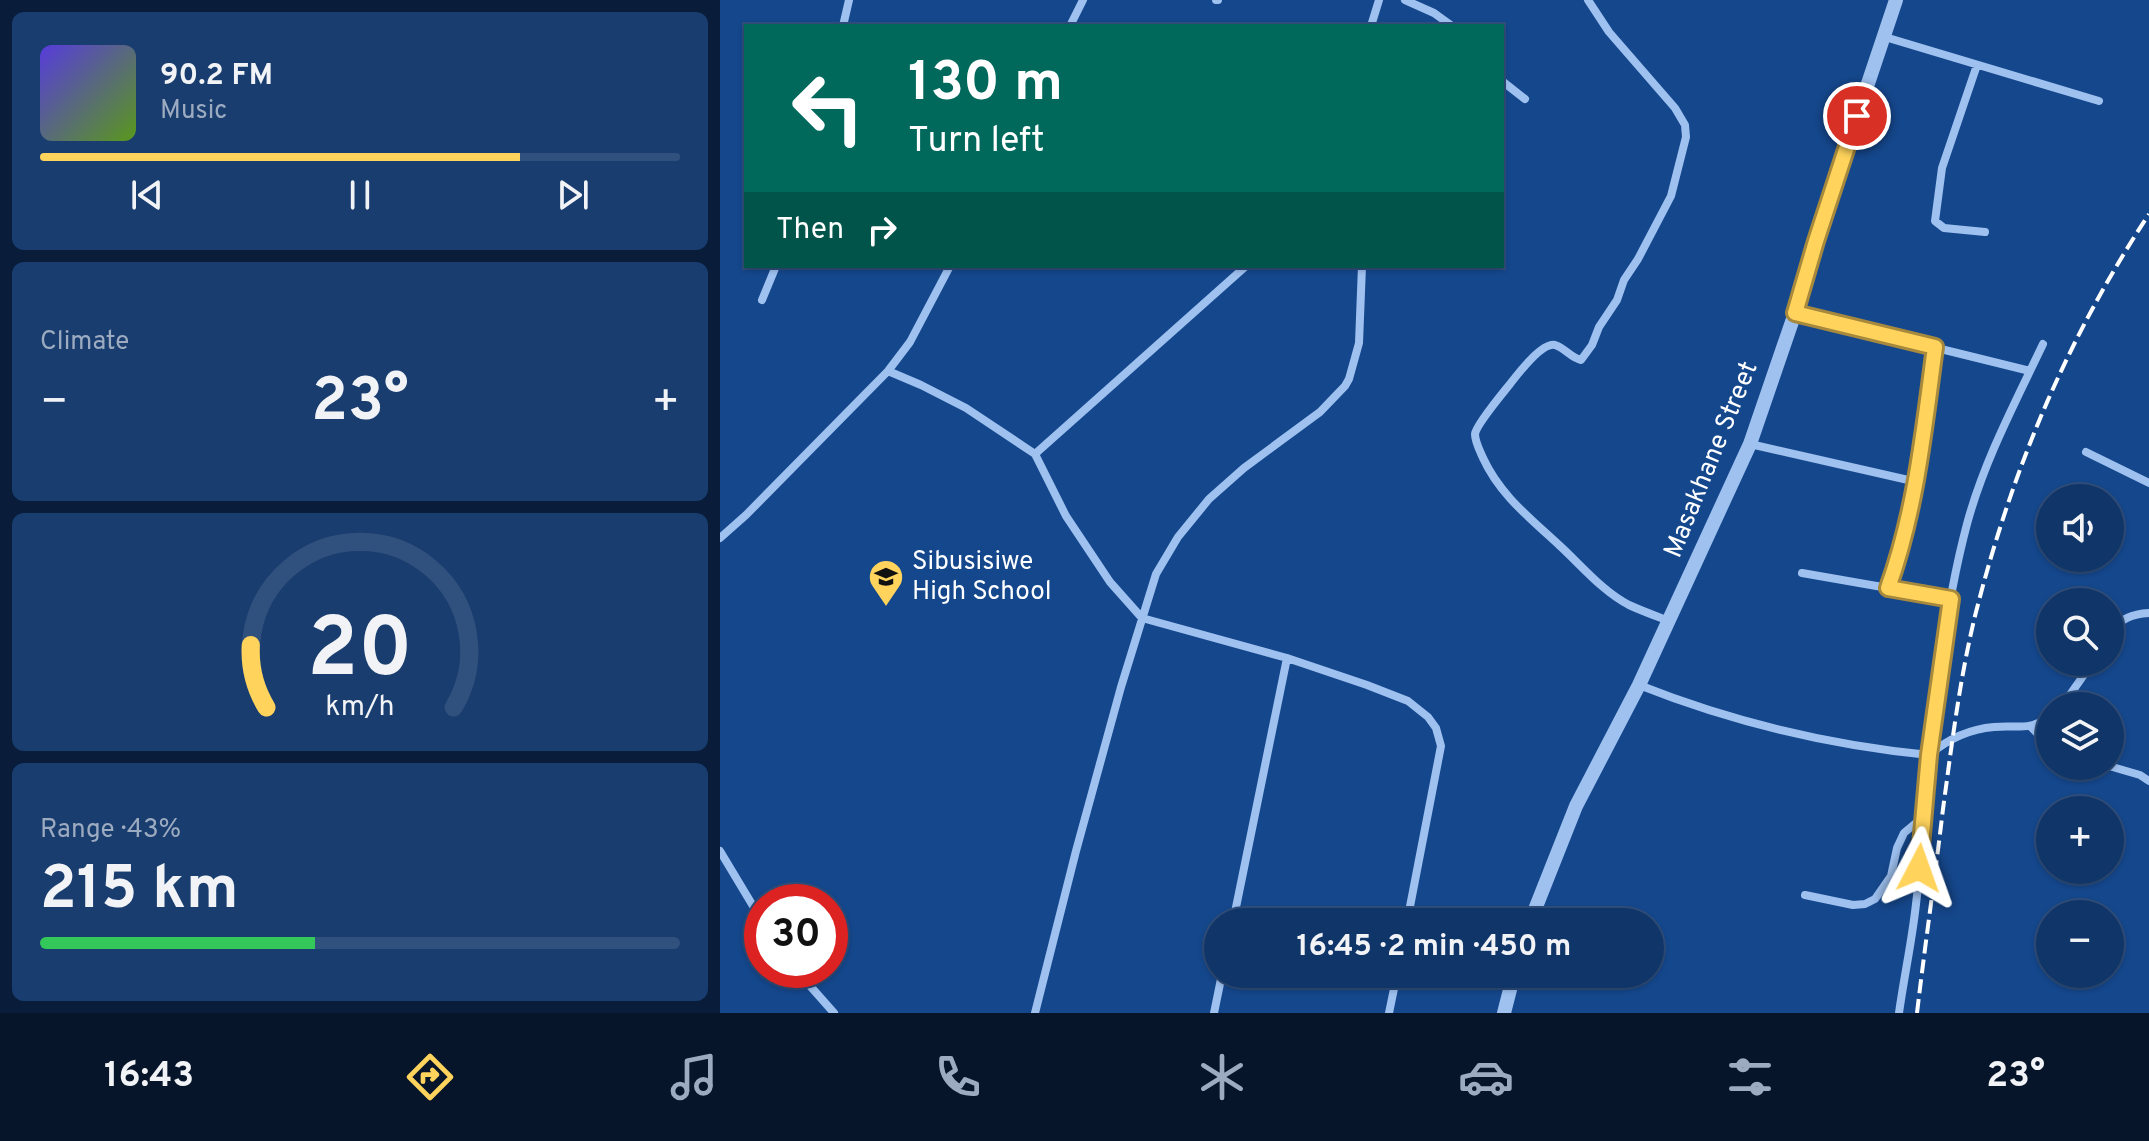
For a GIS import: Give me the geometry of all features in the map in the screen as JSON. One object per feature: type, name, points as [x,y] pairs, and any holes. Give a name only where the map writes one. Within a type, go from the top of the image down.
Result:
[{"type":"street","points":[[843,24],[849,0]]},
{"type":"street","points":[[1071,24],[1083,0]]},
{"type":"street","points":[[1372,24],[1379,0]]},
{"type":"street","points":[[1405,0],[1434,13],[1449,24]]},
{"type":"street","points":[[1588,0],[1609,32],[1675,108],[1685,125],[1686,137],[1671,196],[1624,280],[1617,300],[1581,360],[1555,345],[1542,350],[1480,422],[1475,433],[1477,444],[1495,480],[1522,512],[1603,587],[1629,605],[1669,621]]},
{"type":"street","name":"Masakhane Street","points":[[1536,908],[1576,806],[1639,685],[1750,444],[1896,0]]},
{"type":"street","points":[[1885,37],[2099,101]]},
{"type":"street","points":[[1977,65],[1942,168],[1935,221],[1944,228],[1985,232]]},
{"type":"street","points":[[1504,83],[1525,99]]},
{"type":"street","points":[[762,300],[775,268]]},
{"type":"street","points":[[720,538],[888,371],[910,342],[949,268]]},
{"type":"street","points":[[1035,454],[1244,268]]},
{"type":"street","points":[[1035,1013],[1076,851],[1156,574],[1178,537],[1209,499],[1244,468],[1320,412],[1345,386],[1359,343],[1362,268]]},
{"type":"street","points":[[1795,313],[2030,371]]},
{"type":"street","points":[[1899,1013],[1916,907],[1929,755],[1951,599],[1967,523],[1991,453],[2043,344]]},
{"type":"street","points":[[1888,588],[1902,549],[1917,482],[1935,347]]},
{"type":"street","points":[[888,371],[966,408],[1035,454],[1066,516],[1110,582],[1142,618],[1287,658],[1367,685],[1408,701],[1428,717],[1436,728],[1441,746],[1410,908]]},
{"type":"street","points":[[1750,444],[1917,482]]},
{"type":"street","points":[[2086,452],[2149,483]]},
{"type":"street","points":[[1802,573],[1951,599]]},
{"type":"street","points":[[2124,618],[2135,613],[2149,613]]},
{"type":"street","points":[[1236,908],[1287,658]]},
{"type":"street","points":[[1639,685],[1744,721],[1831,742],[1929,755],[1952,738],[1975,731],[2036,724]]},
{"type":"street","points":[[2031,727],[2036,732]]},
{"type":"street","points":[[2124,770],[2149,781]]},
{"type":"street","points":[[1805,895],[1853,905],[1875,899],[1891,876],[1904,833],[1923,816]]},
{"type":"street","points":[[720,851],[744,891]]},
{"type":"street","points":[[812,988],[834,1013]]},
{"type":"street","points":[[1214,1013],[1219,988]]},
{"type":"street","points":[[1389,1013],[1394,988]]},
{"type":"street","points":[[1504,1013],[1510,988]]},
{"type":"railway","points":[[1917,1013],[1957,710],[1970,636],[1991,558],[2025,455],[2068,357],[2149,214]]},
{"type":"place","name":"Sibusisiwe High School","points":[[886,608]]},
{"type":"route","points":[[1857,116],[1795,313],[1935,347],[1926,426],[1911,510],[1888,588],[1951,599],[1929,755],[1919,868]]}]
